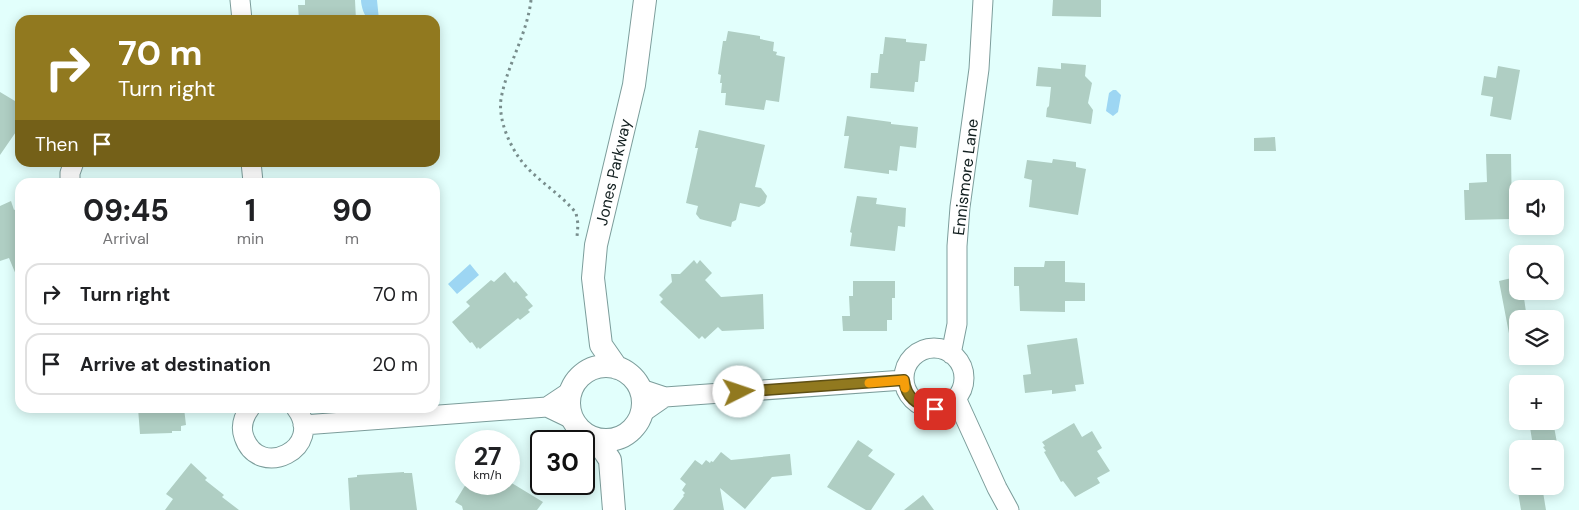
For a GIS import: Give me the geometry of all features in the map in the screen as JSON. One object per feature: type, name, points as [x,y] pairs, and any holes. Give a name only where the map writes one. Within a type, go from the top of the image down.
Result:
[{"type":"street","points":[[240,0],[242,15]]},
{"type":"street","name":"Jones Parkway","points":[[592,369],[601,345],[593,278],[596,245],[634,85],[645,0]]},
{"type":"street","name":"Ennismore Lane","points":[[951,354],[957,324],[957,246],[960,207],[980,59],[983,0]]},
{"type":"street","name":"Jones Parkway","points":[[601,345],[617,368]]},
{"type":"street","points":[[938,348],[951,354],[962,366],[964,376],[963,386],[956,398],[944,407],[935,409],[916,403],[909,396],[905,388],[905,368],[910,359],[918,352],[928,349],[938,348]]},
{"type":"street","points":[[605,366],[617,368],[629,374],[641,389],[642,413],[633,429],[624,435],[612,440],[596,439],[585,434],[574,420],[569,404],[571,391],[578,380],[592,369],[605,366]]},
{"type":"street","points":[[641,389],[665,398],[904,380]]},
{"type":"street","points":[[547,407],[571,391]]},
{"type":"street","points":[[642,413],[665,398]]},
{"type":"street","points":[[956,398],[1009,510]]},
{"type":"street","points":[[440,411],[547,407],[574,420]]},
{"type":"street","points":[[247,413],[242,423],[242,433],[249,446],[261,456],[271,459],[290,453],[298,446],[302,437],[300,416],[382,413]]},
{"type":"street","points":[[610,460],[624,435]]},
{"type":"street","points":[[596,439],[610,460],[614,510]]},
{"type":"path","points":[[531,0],[528,20],[501,100],[502,115],[506,133],[522,162],[576,213],[578,224],[576,239]]},
{"type":"water","points":[[361,0],[377,0],[378,15],[365,15]]},
{"type":"water","points":[[1116,90],[1121,95],[1118,112],[1113,116],[1106,111],[1109,93]]},
{"type":"water","points":[[470,264],[479,275],[457,294],[448,284]]},
{"type":"building","points":[[305,0],[355,0],[356,15],[299,15],[298,5],[305,5]]},
{"type":"building","points":[[1053,0],[1101,0],[1101,17],[1052,16]]},
{"type":"building","points":[[728,31],[760,36],[760,39],[774,42],[773,51],[777,52],[776,55],[785,57],[779,102],[766,100],[764,110],[725,105],[726,93],[721,93],[721,75],[718,74],[723,41],[726,41]]},
{"type":"building","points":[[885,37],[927,44],[925,61],[920,61],[918,82],[915,82],[914,92],[870,88],[871,73],[878,73],[880,54],[883,54]]},
{"type":"building","points":[[1061,63],[1086,65],[1085,76],[1092,83],[1088,103],[1093,110],[1091,124],[1046,117],[1051,87],[1036,86],[1038,67],[1061,69]]},
{"type":"building","points":[[1498,66],[1520,70],[1511,120],[1490,116],[1493,97],[1481,95],[1484,76],[1496,78]]},
{"type":"building","points":[[0,92],[15,101],[15,133],[0,155]]},
{"type":"building","points":[[847,116],[918,127],[916,148],[900,146],[897,171],[889,170],[889,174],[844,168],[849,136],[844,136]]},
{"type":"building","points":[[699,130],[765,145],[755,187],[761,188],[767,196],[765,203],[759,207],[740,203],[736,220],[732,222],[731,227],[700,219],[696,214],[698,206],[686,203],[698,148],[695,148]]},
{"type":"building","points":[[1275,137],[1276,151],[1254,151],[1254,138]]},
{"type":"building","points":[[1486,154],[1511,154],[1509,219],[1465,220],[1464,190],[1469,190],[1469,183],[1487,182]]},
{"type":"building","points":[[1053,159],[1076,162],[1076,167],[1086,169],[1078,215],[1029,207],[1032,180],[1024,178],[1027,160],[1052,163]]},
{"type":"building","points":[[857,196],[877,198],[876,204],[906,208],[905,227],[898,226],[895,251],[850,246],[852,233],[850,232]]},
{"type":"building","points":[[11,201],[15,210],[15,272],[9,258],[0,261],[0,206]]},
{"type":"building","points":[[694,260],[697,264],[700,260],[712,273],[705,280],[721,297],[763,294],[764,329],[722,331],[718,327],[705,339],[702,336],[699,339],[663,305],[660,302],[663,299],[659,295],[672,282],[671,274],[680,274]]},
{"type":"building","points":[[1045,261],[1065,261],[1065,282],[1085,283],[1085,301],[1065,301],[1065,312],[1020,311],[1019,286],[1014,286],[1014,267],[1044,267]]},
{"type":"building","points":[[505,272],[528,295],[525,297],[533,306],[528,310],[530,312],[520,320],[518,318],[480,349],[478,347],[477,349],[452,322],[470,306],[466,302],[491,280],[494,282]]},
{"type":"building","points":[[1509,279],[1509,300],[1524,300],[1526,310],[1509,310],[1509,334],[1499,281]]},
{"type":"building","points":[[853,281],[895,281],[895,298],[892,298],[892,320],[887,320],[887,331],[843,331],[842,316],[850,316],[849,296],[853,296]]},
{"type":"building","points":[[1077,338],[1084,384],[1075,385],[1076,391],[1052,394],[1052,390],[1025,393],[1023,375],[1031,374],[1027,345]]},
{"type":"building","points":[[138,413],[185,413],[186,425],[181,426],[181,431],[140,434]]},
{"type":"building","points":[[1074,423],[1082,437],[1092,431],[1102,448],[1097,451],[1110,471],[1097,478],[1100,483],[1075,497],[1063,481],[1061,482],[1044,452],[1046,451],[1043,447],[1045,446],[1042,442]]},
{"type":"building","points":[[1530,430],[1555,430],[1556,440],[1532,440]]},
{"type":"building","points":[[858,440],[873,450],[868,456],[895,474],[871,510],[866,510],[827,487]]},
{"type":"building","points":[[721,452],[731,460],[790,454],[792,475],[772,477],[745,509],[720,488],[724,510],[673,510],[685,493],[682,490],[686,484],[680,479],[695,460],[702,465],[706,460],[710,463]]},
{"type":"building","points":[[191,463],[207,478],[205,480],[224,495],[222,497],[239,510],[165,510],[173,499],[166,494]]},
{"type":"building","points":[[412,473],[417,510],[350,510],[348,478],[357,477],[357,475]]},
{"type":"building","points":[[520,488],[543,502],[537,510],[463,510],[462,506],[455,502],[459,495],[520,495]]},
{"type":"building","points":[[923,495],[934,510],[904,510]]},
{"type":"building","points":[[1518,495],[1544,495],[1546,510],[1521,510]]},
{"type":"slow traffic","points":[[869,383],[904,380],[905,388]]},
{"type":"route","points":[[739,392],[904,380],[909,396],[916,403],[935,409]]}]
